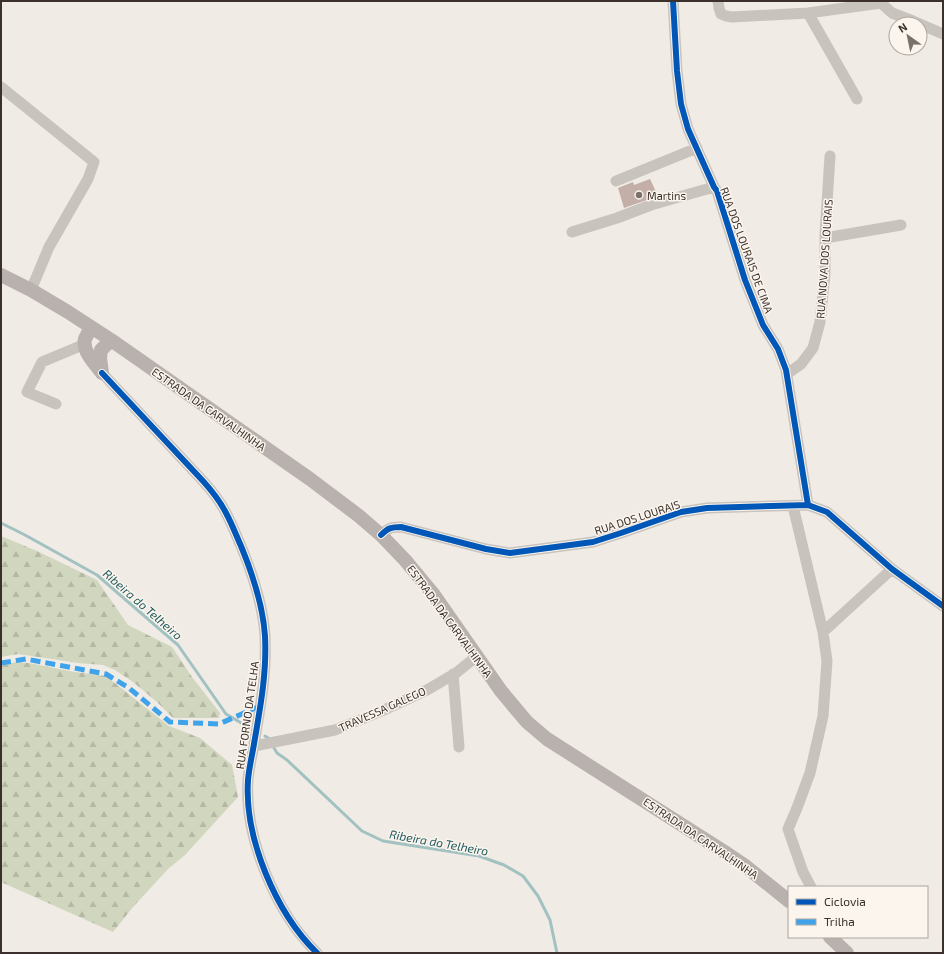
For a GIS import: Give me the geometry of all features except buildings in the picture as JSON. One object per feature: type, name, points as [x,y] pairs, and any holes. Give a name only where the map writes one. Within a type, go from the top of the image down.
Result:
[{"type":"main road","name":"ESTRADA DA CARVALHINHA","points":[[1,275],[31,290],[111,340],[310,479],[359,516],[381,535],[405,560],[430,590],[501,691],[527,722],[537,731],[547,739],[738,861],[788,900]]},
{"type":"main road","points":[[91,327],[85,340],[85,346],[91,352],[98,352],[111,340]]},
{"type":"main road","name":"RUA FORNO DA TELHA","points":[[85,346],[89,356],[102,373]]},
{"type":"main road","points":[[101,350],[100,358],[102,373]]},
{"type":"main road","points":[[831,938],[847,953]]},
{"type":"street","name":"RUA DOS LOURAIS DE CIMA","points":[[673,1],[680,104],[688,130],[717,191],[745,280],[763,325],[778,349],[786,370],[808,505]]},
{"type":"street","points":[[718,1],[721,14],[732,17],[808,13],[882,2],[892,13],[943,34]]},
{"type":"street","points":[[808,13],[856,99]]},
{"type":"street","points":[[1,87],[94,162],[88,178],[49,247],[31,290]]},
{"type":"street","points":[[616,181],[697,148]]},
{"type":"street","name":"RUA NOVA DOS LOURAIS","points":[[787,374],[802,364],[813,348],[820,322],[825,274],[825,238],[830,156]]},
{"type":"street","points":[[572,232],[617,218],[651,205],[714,187]]},
{"type":"street","points":[[825,238],[901,225]]},
{"type":"street","points":[[56,404],[27,392],[42,362],[85,346]]},
{"type":"street","name":"RUA FORNO DA TELHA","points":[[102,373],[204,481],[226,512],[246,559],[263,611],[265,636],[264,677],[248,779],[249,811],[252,832],[269,881],[297,930],[317,953]]},
{"type":"street","name":"RUA DOS LOURAIS","points":[[381,535],[387,529],[401,527],[486,549],[510,553],[593,542],[681,512],[707,508],[808,505],[827,512],[892,569],[943,606]]},
{"type":"street","points":[[793,506],[823,632],[827,661],[823,716],[810,773],[788,829],[803,872],[810,886]]},
{"type":"street","points":[[823,632],[892,569]]},
{"type":"street","name":"TRAVESSA GALEGO","points":[[254,746],[335,730],[384,710],[426,690],[453,674],[477,656]]},
{"type":"street","points":[[453,674],[458,747]]},
{"type":"green space","points":[[1,536],[37,551],[97,580],[128,625],[172,647],[192,677],[220,713],[219,718],[173,718],[133,682],[115,670],[103,665],[78,663],[18,654],[1,657]]},
{"type":"green space","points":[[16,662],[106,676],[169,726],[200,738],[232,765],[238,797],[185,855],[168,869],[133,907],[113,932],[1,882],[1,666]]},
{"type":"waterway","name":"Ribeira do Telheiro","points":[[1,523],[97,575],[178,645],[226,714],[248,727]]},
{"type":"waterway","name":"Ribeira do Telheiro","points":[[265,736],[270,739]]},
{"type":"waterway","name":"Ribeira do Telheiro","points":[[274,748],[277,753],[287,760],[362,831],[383,841],[479,856],[504,865],[523,876],[538,896],[550,920],[557,953]]},
{"type":"marked path","points":[[1,663],[26,659],[106,674],[129,688],[170,722],[219,724],[260,706]]},
{"type":"cycle path","points":[[673,1],[677,71],[681,104],[688,129],[717,191],[745,280],[763,325],[778,349],[786,370],[808,505]]},
{"type":"cycle path","points":[[102,373],[216,496],[230,521],[250,568],[257,590],[265,636],[265,664],[259,718],[248,780],[248,802],[251,826],[257,850],[276,896],[288,917],[317,953]]},
{"type":"cycle path","points":[[381,535],[390,528],[401,527],[486,549],[510,553],[593,542],[681,512],[707,508],[808,505],[827,512],[892,569],[943,606]]},
{"type":"place","name":"Martins","points":[[639,195]]}]
